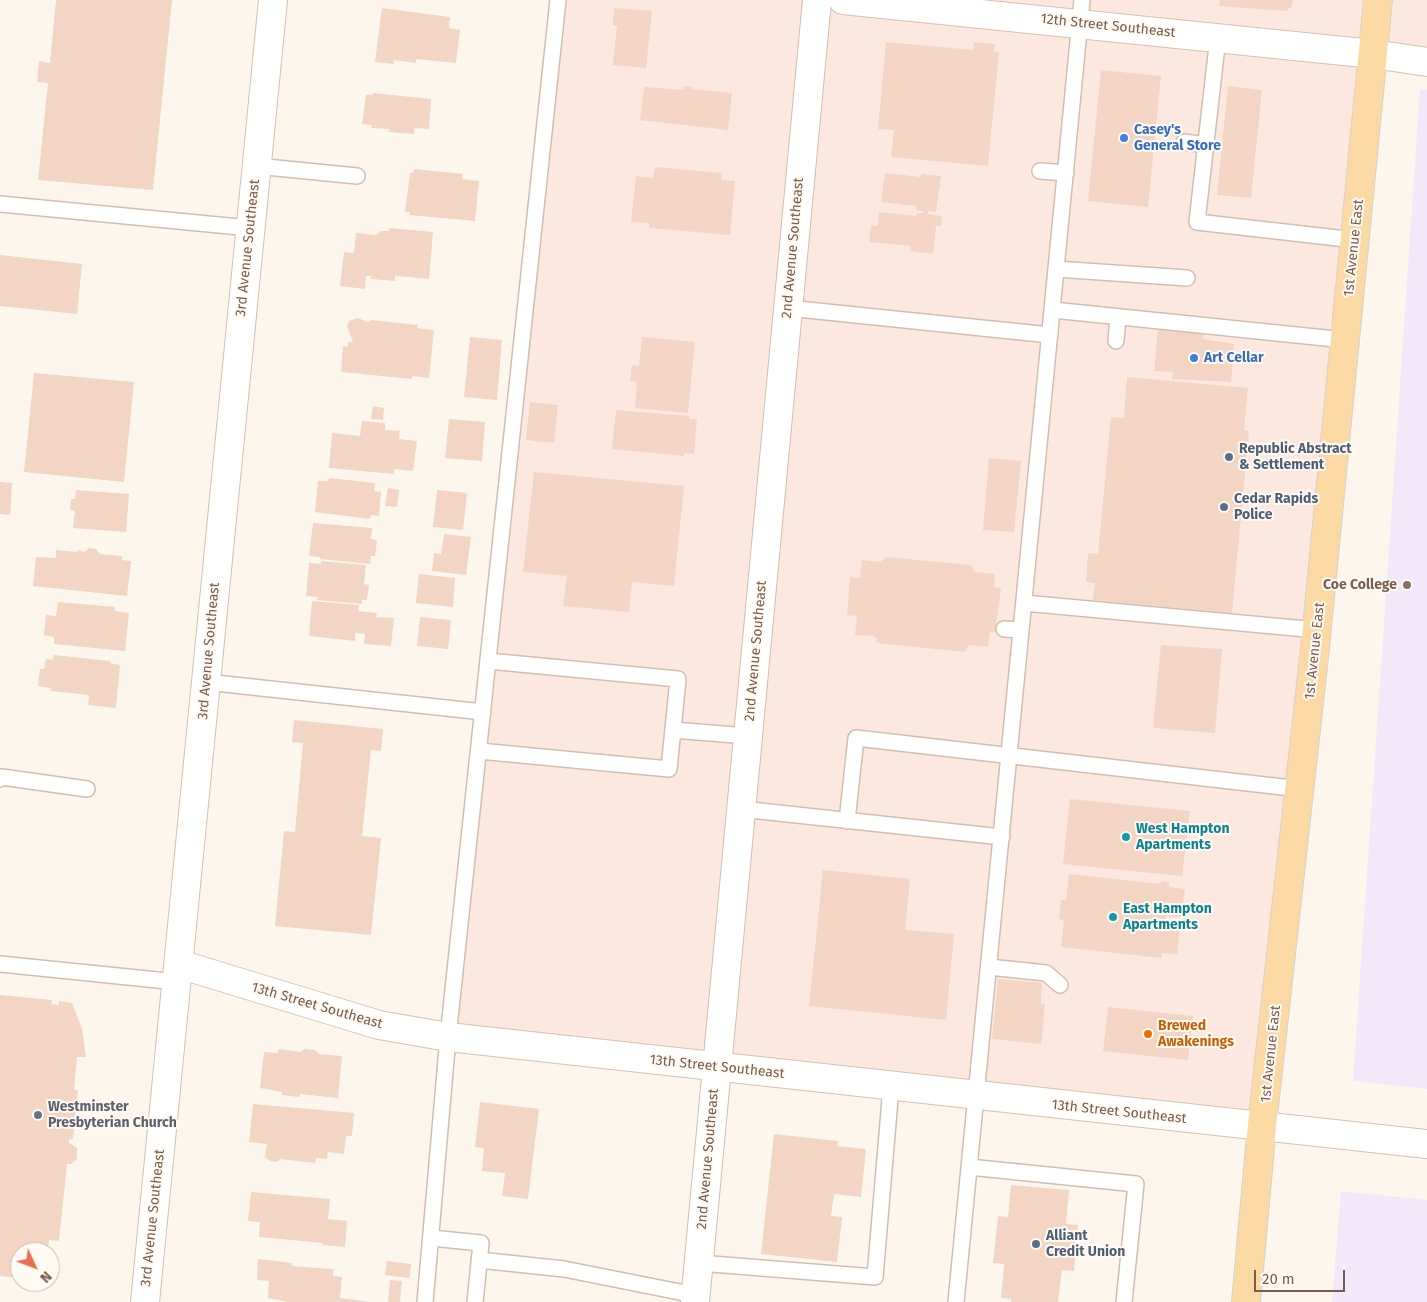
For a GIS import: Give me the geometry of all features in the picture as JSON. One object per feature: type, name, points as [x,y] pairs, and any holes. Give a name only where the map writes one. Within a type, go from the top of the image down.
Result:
[{"type":"main road","name":"3rd Avenue Southeast","points":[[145,1302],[273,0]]},
{"type":"main road","name":"2nd Avenue Southeast","points":[[695,1298],[817,0]]},
{"type":"main road","name":"12th Street Southeast","points":[[843,0],[1081,12],[1218,38],[1373,54],[1427,62]]},
{"type":"main road","name":"1st Avenue East","points":[[1246,1302],[1262,1125],[1317,630],[1378,0]]},
{"type":"main road","name":"13th Street Southeast","points":[[178,973],[379,1025],[448,1038],[976,1097],[1262,1125],[1427,1144]]},
{"type":"lane","points":[[426,1302],[448,1038],[558,0]]},
{"type":"lane","points":[[956,1302],[1081,12]]},
{"type":"lane","points":[[1218,38],[1197,222],[1355,240]]},
{"type":"lane","points":[[1184,142],[1206,145]]},
{"type":"lane","points":[[256,166],[357,176]]},
{"type":"lane","points":[[1040,171],[1066,173]]},
{"type":"lane","points":[[0,204],[250,228]]},
{"type":"lane","points":[[1056,269],[1187,278]]},
{"type":"lane","points":[[788,308],[1050,335]]},
{"type":"lane","points":[[1053,310],[1345,340]]},
{"type":"lane","points":[[1116,341],[1118,317]]},
{"type":"lane","points":[[1024,603],[1317,630]]},
{"type":"lane","points":[[1004,630],[1021,630]]},
{"type":"lane","points":[[479,750],[669,769],[673,730],[678,679],[488,661]]},
{"type":"lane","points":[[206,682],[483,712]]},
{"type":"lane","points":[[673,730],[748,736]]},
{"type":"lane","points":[[846,821],[856,738],[1300,789]]},
{"type":"lane","points":[[0,779],[2,777],[86,789]]},
{"type":"lane","points":[[741,809],[1002,838]]},
{"type":"lane","points":[[0,964],[178,973]]},
{"type":"lane","points":[[989,967],[1046,973],[1060,985]]},
{"type":"lane","points":[[699,1263],[875,1277],[891,1087]]},
{"type":"lane","points":[[970,1167],[1136,1184],[1124,1302]]},
{"type":"lane","points":[[431,1238],[481,1243],[475,1302]]},
{"type":"lane","points":[[479,1260],[564,1269],[695,1298]]},
{"type":"shaded area","points":[[559,0],[1427,0],[1427,64],[1374,54],[1262,1125],[448,1037]]},
{"type":"shaded area","name":"Coe College","points":[[1420,89],[1427,90],[1427,1089],[1353,1081]]},
{"type":"shaded area","points":[[1341,1191],[1427,1200],[1427,1302],[1332,1302]]},
{"type":"building","points":[[56,0],[172,0],[153,190],[38,180],[48,83],[37,82],[39,61],[50,63]]},
{"type":"building","points":[[1220,0],[1293,0],[1292,6],[1286,11],[1219,6]]},
{"type":"building","points":[[382,8],[450,17],[449,28],[460,30],[456,63],[416,59],[416,63],[394,60],[394,64],[375,62]]},
{"type":"building","points":[[614,8],[652,11],[646,68],[613,65],[617,26],[613,25]]},
{"type":"building","points":[[886,42],[973,50],[974,42],[995,44],[994,51],[999,52],[988,166],[891,157],[894,130],[878,129]]},
{"type":"building","name":"Casey's General Store","points":[[1101,70],[1161,76],[1148,207],[1088,201]]},
{"type":"building","points":[[684,86],[692,87],[693,89],[732,93],[728,130],[640,120],[644,87],[683,90]]},
{"type":"building","points":[[1228,86],[1262,90],[1251,198],[1217,195]]},
{"type":"building","points":[[373,93],[431,99],[429,129],[414,128],[414,134],[389,132],[389,129],[371,128],[372,125],[362,124],[366,95],[373,95]]},
{"type":"building","points":[[655,167],[722,173],[721,180],[735,181],[730,235],[649,228],[649,223],[631,222],[636,176],[653,178]]},
{"type":"building","points":[[414,169],[463,174],[462,179],[479,181],[475,221],[409,215],[410,212],[405,212],[410,173],[413,173]]},
{"type":"building","points":[[885,173],[921,177],[921,174],[941,176],[936,212],[928,211],[928,214],[942,216],[941,226],[936,226],[933,254],[910,251],[911,246],[869,242],[871,225],[878,226],[879,212],[916,216],[917,213],[923,213],[923,211],[916,210],[916,206],[881,202]]},
{"type":"building","points":[[389,228],[433,232],[429,279],[395,276],[395,281],[371,279],[371,276],[366,276],[365,289],[340,286],[344,252],[354,253],[356,233],[376,235],[381,231],[389,231]]},
{"type":"building","points":[[0,255],[82,264],[77,314],[0,306]]},
{"type":"building","points":[[358,318],[368,322],[371,320],[418,325],[417,328],[434,330],[429,378],[412,376],[412,379],[341,372],[343,346],[348,347],[348,342],[353,342],[347,326],[349,321]]},
{"type":"building","name":"Art Cellar","points":[[1158,329],[1204,333],[1203,339],[1234,344],[1231,382],[1172,379],[1173,372],[1154,371]]},
{"type":"building","points":[[470,337],[502,340],[497,400],[464,397]]},
{"type":"building","points":[[642,337],[695,342],[688,413],[635,408],[637,382],[630,381],[632,365],[639,366]]},
{"type":"building","points":[[34,373],[134,382],[124,482],[24,472]]},
{"type":"building","points":[[1127,377],[1248,388],[1244,430],[1249,431],[1232,613],[1093,600],[1095,583],[1086,582],[1088,553],[1098,554],[1111,417],[1124,418]]},
{"type":"building","points":[[530,402],[558,405],[554,443],[526,440]]},
{"type":"building","points":[[373,406],[384,408],[383,420],[371,419]]},
{"type":"building","points":[[616,410],[689,416],[689,419],[697,419],[694,454],[684,453],[684,456],[612,449]]},
{"type":"building","points":[[449,419],[485,422],[482,461],[445,458]]},
{"type":"building","points":[[362,421],[385,423],[385,430],[400,431],[399,439],[417,441],[413,471],[394,469],[394,474],[329,468],[332,433],[360,436]]},
{"type":"building","points":[[989,458],[1021,461],[1014,532],[983,530]]},
{"type":"building","points":[[534,472],[684,486],[674,586],[632,582],[629,612],[563,606],[567,576],[523,572]]},
{"type":"building","points":[[329,478],[375,483],[374,491],[381,492],[379,516],[371,515],[370,519],[315,512],[318,481],[328,481]]},
{"type":"building","points":[[0,482],[12,483],[10,515],[0,514]]},
{"type":"building","points":[[388,488],[399,490],[397,507],[385,506]]},
{"type":"building","points":[[76,490],[129,494],[126,532],[73,528],[75,511],[70,510],[71,499],[75,499]]},
{"type":"building","points":[[437,490],[467,493],[463,530],[433,527]]},
{"type":"building","points":[[313,523],[372,528],[371,539],[377,540],[375,556],[371,556],[370,564],[320,559],[320,557],[309,556]]},
{"type":"building","points":[[444,534],[471,537],[466,575],[432,571],[434,553],[441,554]]},
{"type":"building","points":[[89,548],[96,549],[100,554],[122,556],[122,560],[131,561],[127,596],[33,586],[36,557],[56,558],[56,550],[85,552]]},
{"type":"building","points":[[886,557],[971,565],[975,572],[995,574],[994,587],[1001,588],[995,633],[990,632],[988,647],[969,645],[965,652],[876,643],[877,639],[874,636],[855,635],[857,616],[847,615],[850,577],[860,578],[862,560],[880,562]]},
{"type":"building","points":[[321,561],[366,565],[364,584],[369,585],[367,600],[362,600],[362,604],[317,600],[317,597],[306,596],[309,563],[321,564]]},
{"type":"building","points":[[419,574],[455,578],[453,607],[416,603]]},
{"type":"building","points":[[312,601],[359,605],[358,611],[377,613],[376,617],[394,618],[391,646],[364,644],[365,634],[355,633],[355,641],[309,636]]},
{"type":"building","points":[[58,602],[115,607],[115,611],[129,613],[125,651],[54,644],[54,637],[44,635],[46,615],[56,616]]},
{"type":"building","points":[[420,617],[451,620],[448,649],[417,646]]},
{"type":"building","points":[[1161,645],[1222,649],[1215,733],[1153,728]]},
{"type":"building","points":[[54,655],[110,661],[110,663],[120,665],[116,708],[88,705],[89,695],[51,691],[51,688],[38,686],[40,669],[44,669],[46,659],[53,660]]},
{"type":"building","points":[[294,720],[383,729],[381,751],[371,750],[362,836],[381,838],[371,935],[275,926],[284,831],[295,832],[303,743],[292,742]]},
{"type":"building","name":"West Hampton Apartments","points":[[1070,799],[1190,811],[1182,876],[1063,864]]},
{"type":"building","points":[[823,870],[910,879],[905,930],[954,934],[946,1020],[809,1006]]},
{"type":"building","name":"East Hampton Apartments","points":[[1069,874],[1161,884],[1161,881],[1169,882],[1169,887],[1185,889],[1181,917],[1166,916],[1165,925],[1180,927],[1177,954],[1162,953],[1161,958],[1061,947],[1064,920],[1059,919],[1061,900],[1066,900]]},
{"type":"building","points":[[998,979],[1042,983],[1041,1003],[1045,1004],[1041,1044],[992,1039]]},
{"type":"building","name":"Westminster Presbyterian Church","points":[[0,995],[52,1000],[51,1004],[59,1005],[59,1001],[72,1003],[82,1029],[86,1057],[77,1057],[74,1090],[78,1090],[73,1139],[69,1139],[69,1143],[77,1148],[77,1159],[71,1164],[67,1164],[59,1241],[10,1242],[10,1277],[0,1276]]},
{"type":"building","name":"Brewed Awakenings","points":[[1108,1007],[1193,1016],[1188,1060],[1103,1051]]},
{"type":"building","points":[[278,1049],[301,1052],[304,1049],[315,1050],[319,1054],[342,1056],[338,1098],[300,1094],[299,1097],[282,1095],[282,1092],[260,1088],[264,1052],[278,1053]]},
{"type":"building","points":[[480,1102],[539,1109],[528,1199],[502,1196],[505,1173],[482,1171],[484,1148],[475,1147]]},
{"type":"building","points":[[253,1104],[354,1113],[352,1136],[346,1136],[344,1154],[328,1152],[327,1159],[316,1158],[315,1163],[280,1159],[277,1162],[270,1161],[265,1157],[267,1144],[249,1142]]},
{"type":"building","points":[[774,1134],[838,1141],[837,1146],[866,1149],[861,1197],[834,1194],[831,1216],[842,1217],[837,1262],[761,1254]]},
{"type":"building","name":"Alliant Credit Union","points":[[1011,1185],[1069,1190],[1066,1224],[1078,1225],[1074,1271],[1062,1270],[1058,1302],[1011,1302],[1011,1299],[1001,1298],[1004,1264],[993,1263],[998,1216],[1008,1217]]},
{"type":"building","points":[[251,1192],[330,1199],[328,1219],[347,1221],[345,1247],[259,1237],[260,1222],[248,1221]]},
{"type":"building","points":[[258,1259],[292,1263],[291,1266],[333,1269],[333,1276],[342,1277],[340,1298],[370,1302],[290,1302],[268,1298],[269,1281],[257,1280]]},
{"type":"building","points":[[387,1261],[411,1264],[409,1278],[385,1275]]},
{"type":"building","points":[[390,1280],[402,1281],[400,1302],[388,1302]]},
{"type":"place","name":"Casey's General Store","points":[[1124,138]]},
{"type":"place","name":"Art Cellar","points":[[1194,358]]},
{"type":"place","name":"Republic Abstract & Settlement","points":[[1229,457]]},
{"type":"place","name":"Cedar Rapids Police","points":[[1224,507]]},
{"type":"place","name":"Coe College","points":[[1407,585]]},
{"type":"place","name":"West Hampton Apartments","points":[[1126,837]]},
{"type":"place","name":"East Hampton Apartments","points":[[1113,917]]},
{"type":"place","name":"Brewed Awakenings","points":[[1148,1034]]},
{"type":"place","name":"Westminster Presbyterian Church","points":[[38,1115]]},
{"type":"place","name":"Alliant Credit Union","points":[[1036,1244]]}]
